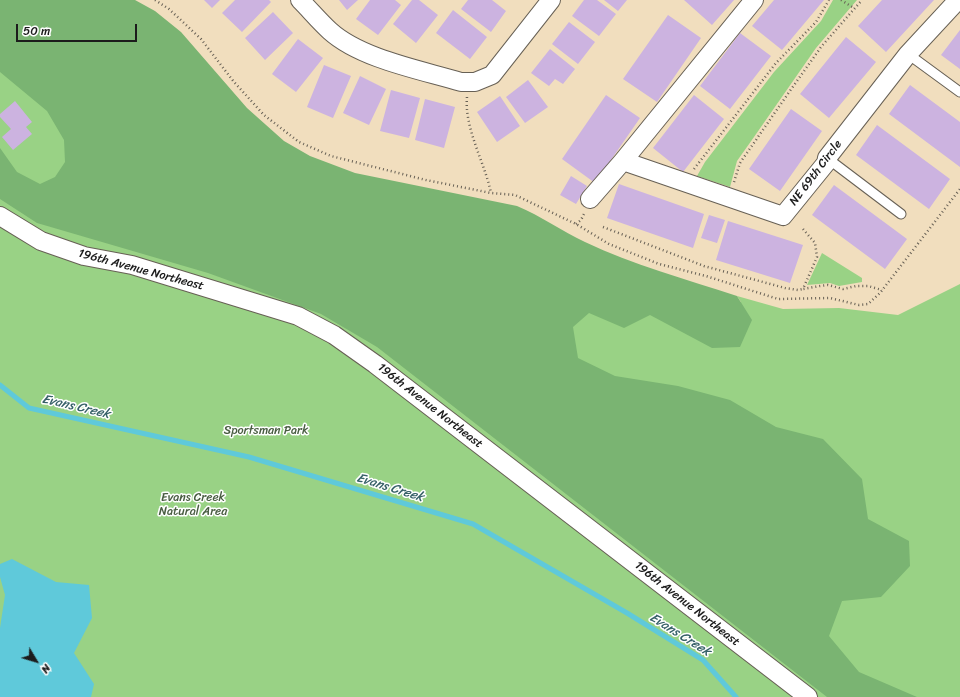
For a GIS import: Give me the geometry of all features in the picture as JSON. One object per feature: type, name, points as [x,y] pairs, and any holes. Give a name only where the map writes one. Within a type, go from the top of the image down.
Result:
[{"type":"street","points":[[300,0],[331,32],[353,47],[375,56],[461,82],[471,89],[492,75],[550,0]]},
{"type":"street","points":[[590,199],[754,0]]},
{"type":"street","name":"NE 69th Circle","points":[[623,160],[783,216],[826,163],[827,158],[908,54],[958,0]]},
{"type":"street","name":"196th Avenue Northeast","points":[[0,216],[41,241],[84,256],[132,265],[298,316],[334,335],[387,373],[808,697]]},
{"type":"lane","points":[[908,54],[960,92]]},
{"type":"lane","points":[[827,158],[901,214]]},
{"type":"path","points":[[155,0],[169,9],[201,39],[234,82],[264,115],[299,142],[331,156],[358,164],[491,193],[515,195],[576,224],[609,244],[659,264],[706,276],[778,299],[830,298],[859,305],[868,304],[882,290],[960,189]]},
{"type":"path","points":[[684,182],[776,63],[816,22],[829,0]]},
{"type":"path","points":[[841,0],[854,9]]},
{"type":"path","points":[[728,198],[740,163],[821,47],[862,0]]},
{"type":"path","points":[[471,89],[466,107],[472,133],[488,179],[491,193]]},
{"type":"path","points":[[603,227],[704,266],[785,288],[798,290],[828,285],[843,289],[856,286],[868,286],[882,290]]},
{"type":"path","points":[[802,289],[817,257],[815,243],[803,229]]},
{"type":"green space","name":"Sportsman Park","points":[[0,0],[285,150],[615,262],[741,302],[737,296],[783,309],[839,308],[898,315],[960,284],[960,697],[0,697]]},
{"type":"green space","points":[[0,0],[135,0],[155,11],[181,32],[247,108],[284,141],[310,156],[355,173],[517,206],[535,214],[576,238],[622,258],[737,296],[752,320],[740,347],[712,348],[650,315],[624,328],[589,313],[573,327],[578,358],[615,376],[678,386],[730,400],[776,427],[823,439],[862,479],[868,519],[909,541],[910,566],[881,597],[842,601],[829,636],[859,672],[917,697],[827,697],[377,347],[321,314],[208,273],[37,223],[0,199],[0,148],[17,172],[40,184],[55,177],[65,162],[64,140],[47,111],[0,72]]},
{"type":"green space","points":[[833,0],[857,0],[816,48],[737,161],[730,187],[697,176],[705,162],[774,72],[821,21]]},
{"type":"green space","points":[[822,253],[862,278],[862,282],[839,286],[830,283],[807,285]]},
{"type":"water","points":[[12,559],[56,582],[89,585],[92,618],[74,653],[94,684],[91,697],[0,697],[0,628],[5,595],[0,577],[0,564]]},
{"type":"building","points":[[204,0],[220,0],[212,8]]},
{"type":"building","points":[[235,0],[269,0],[271,2],[242,32],[222,13]]},
{"type":"building","points":[[339,0],[358,0],[347,10]]},
{"type":"building","points":[[370,0],[395,0],[401,5],[378,35],[356,19]]},
{"type":"building","points":[[412,0],[419,0],[438,15],[416,43],[393,24]]},
{"type":"building","points":[[468,0],[492,0],[506,11],[491,32],[461,9]]},
{"type":"building","points":[[584,0],[597,0],[616,14],[599,36],[572,16]]},
{"type":"building","points":[[604,0],[627,0],[618,11]]},
{"type":"building","points":[[684,0],[734,0],[712,25]]},
{"type":"building","points":[[774,0],[824,0],[782,50],[752,26]]},
{"type":"building","points":[[882,0],[934,0],[886,52],[858,26]]},
{"type":"building","points":[[453,10],[487,37],[470,59],[436,33]]},
{"type":"building","points":[[273,12],[293,33],[265,60],[245,38]]},
{"type":"building","points":[[668,15],[701,38],[657,102],[623,79]]},
{"type":"building","points":[[569,22],[595,42],[578,64],[552,44]]},
{"type":"building","points":[[960,30],[960,69],[941,55]]},
{"type":"building","points":[[740,33],[771,56],[730,109],[700,86]]},
{"type":"building","points":[[846,37],[876,62],[829,118],[800,94]]},
{"type":"building","points":[[298,39],[323,58],[296,92],[272,74]]},
{"type":"building","points":[[550,49],[575,69],[563,84],[555,79],[549,86],[531,73]]},
{"type":"building","points":[[324,65],[351,76],[333,118],[307,107]]},
{"type":"building","points":[[360,76],[386,89],[369,125],[343,113]]},
{"type":"building","points":[[528,80],[548,107],[525,123],[506,97]]},
{"type":"building","points":[[910,85],[960,122],[960,167],[889,114]]},
{"type":"building","points":[[391,90],[420,98],[409,138],[380,131]]},
{"type":"building","points":[[606,95],[640,118],[595,183],[562,159]]},
{"type":"building","points":[[694,95],[724,119],[683,172],[653,148]]},
{"type":"building","points":[[500,96],[520,126],[497,142],[477,112]]},
{"type":"building","points":[[425,99],[455,107],[444,148],[415,140]]},
{"type":"building","points":[[15,101],[32,122],[26,127],[32,134],[13,150],[2,137],[11,129],[0,117],[0,114]]},
{"type":"building","points":[[791,109],[822,131],[780,191],[749,169]]},
{"type":"building","points":[[877,125],[950,179],[929,209],[856,155]]},
{"type":"building","points":[[571,176],[587,186],[576,204],[560,195]]},
{"type":"building","points":[[619,184],[704,214],[693,248],[607,218]]},
{"type":"building","points":[[834,185],[907,239],[885,269],[812,215]]},
{"type":"building","points":[[709,215],[725,220],[717,243],[701,238]]},
{"type":"building","points":[[728,221],[803,245],[790,283],[716,260]]},
{"type":"waterway","name":"Evans Creek","points":[[0,385],[29,408],[249,457],[473,524],[627,613],[703,660],[736,697]]},
{"type":"park label","name":"Evans Creek Natural Area","points":[[193,505]]}]
